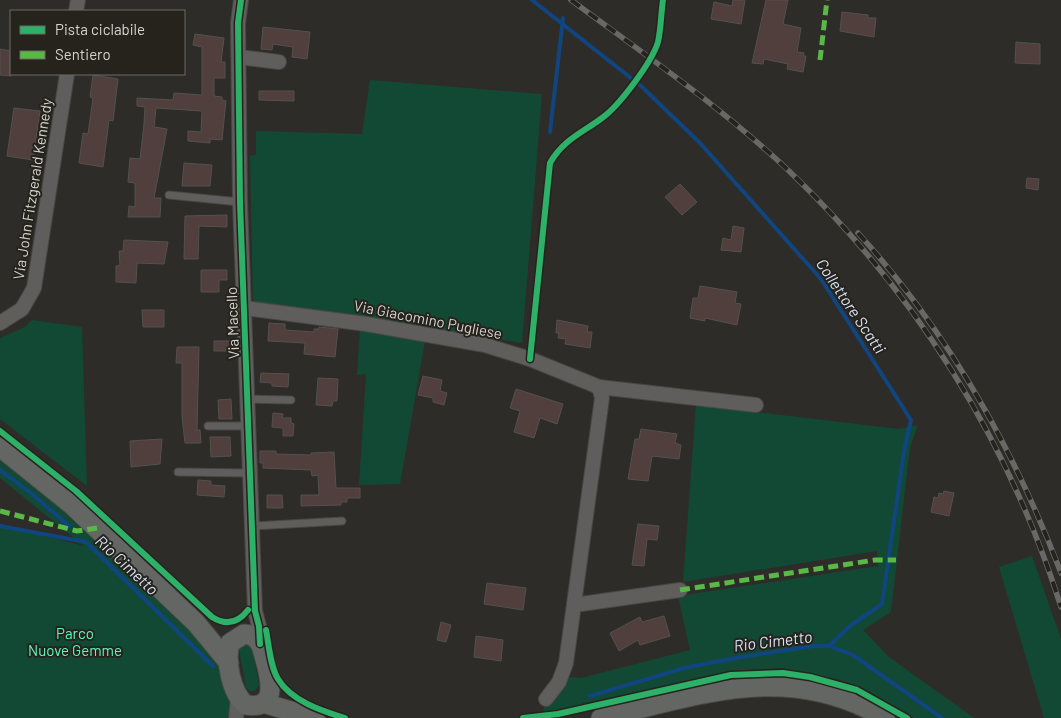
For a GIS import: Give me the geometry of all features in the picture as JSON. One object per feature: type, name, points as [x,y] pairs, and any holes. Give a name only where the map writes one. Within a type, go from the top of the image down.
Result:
[{"type":"main road","points":[[0,447],[45,481],[72,505],[196,623],[229,663],[250,706]]},
{"type":"main road","points":[[196,623],[239,636],[250,634],[260,644],[271,692],[250,706]]},
{"type":"main road","points":[[229,663],[230,643],[239,636]]},
{"type":"main road","points":[[270,682],[288,700],[312,717]]},
{"type":"main road","points":[[601,718],[728,689],[782,685],[807,688],[836,695],[884,718]]},
{"type":"main road","points":[[250,706],[312,717]]},
{"type":"street","name":"Via Macello","points":[[241,0],[238,24],[240,202],[246,308],[248,473],[255,611],[259,626],[260,644]]},
{"type":"street","points":[[239,57],[279,62]]},
{"type":"street","name":"Via John Fitzgerald Kennedy","points":[[0,323],[22,309],[34,288],[67,75]]},
{"type":"street","name":"Via Giacomino Pugliese","points":[[246,308],[366,324],[485,345],[530,359],[599,386],[756,405]]},
{"type":"street","points":[[546,699],[559,682],[566,663],[602,398],[599,386]]},
{"type":"street","points":[[574,605],[680,590]]},
{"type":"street","name":"Via Macello","points":[[239,636],[255,611]]},
{"type":"street","points":[[236,718],[250,706]]},
{"type":"lane","points":[[169,195],[240,202]]},
{"type":"lane","points":[[247,399],[291,400]]},
{"type":"lane","points":[[208,426],[248,426]]},
{"type":"lane","points":[[178,472],[248,473]]},
{"type":"lane","points":[[251,526],[342,521]]},
{"type":"green space","points":[[370,80],[542,94],[522,343],[371,318],[253,305],[250,156],[256,155],[256,131],[362,134]]},
{"type":"green space","points":[[32,320],[82,327],[87,486],[0,419],[0,338],[25,327]]},
{"type":"green space","points":[[360,329],[425,341],[400,484],[359,485],[366,374],[357,375]]},
{"type":"green space","points":[[696,405],[899,429],[918,425],[910,447],[891,612],[863,630],[889,657],[974,718],[914,718],[858,686],[837,679],[781,668],[731,671],[549,713],[543,711],[544,707],[558,694],[570,677],[581,678],[690,650],[678,596],[878,566],[877,551],[683,582]]},
{"type":"green space","name":"Parco Nuove Gemme","points":[[0,460],[40,489],[218,657],[230,695],[231,703],[228,718],[0,718],[0,524],[84,546],[0,478]]},
{"type":"green space","points":[[1032,556],[1061,639],[1061,718],[1044,718],[999,567]]},
{"type":"green space","points":[[243,643],[249,644],[252,648],[259,685],[255,691],[249,691],[246,687],[239,650]]},
{"type":"building","points":[[733,0],[745,0],[741,24],[711,19],[714,2],[732,6]]},
{"type":"building","points":[[766,0],[788,0],[783,24],[801,28],[797,52],[804,53],[803,56],[806,56],[803,72],[787,69],[788,64],[764,59],[763,64],[752,63]]},
{"type":"building","points":[[842,12],[868,15],[868,18],[876,18],[874,37],[840,31]]},
{"type":"building","points":[[263,27],[310,32],[307,59],[292,57],[293,47],[273,44],[272,50],[261,49]]},
{"type":"building","points":[[195,34],[224,38],[221,62],[225,62],[225,78],[214,78],[214,96],[222,97],[222,100],[226,101],[222,140],[210,139],[210,143],[188,141],[188,131],[201,132],[202,111],[156,108],[154,127],[167,129],[154,198],[161,198],[160,217],[128,217],[129,206],[135,207],[135,183],[128,182],[130,158],[140,159],[144,124],[145,107],[137,106],[137,98],[173,100],[174,93],[202,95],[202,47],[193,45]]},
{"type":"building","points":[[1016,42],[1040,44],[1040,64],[1015,63]]},
{"type":"building","points":[[0,49],[10,51],[11,76],[0,75]]},
{"type":"building","points":[[93,75],[118,79],[113,121],[109,120],[103,167],[79,163],[83,133],[88,134],[93,98],[90,97]]},
{"type":"building","points":[[259,91],[294,91],[294,101],[259,100]]},
{"type":"building","points":[[14,108],[40,111],[33,160],[7,156]]},
{"type":"building","points":[[184,163],[212,165],[210,186],[182,186]]},
{"type":"building","points":[[1027,178],[1039,179],[1038,190],[1026,188]]},
{"type":"building","points":[[680,184],[697,202],[682,215],[665,197]]},
{"type":"building","points":[[227,215],[227,227],[199,226],[198,259],[184,259],[185,216]]},
{"type":"building","points":[[733,226],[744,228],[741,252],[721,250],[723,238],[731,240]]},
{"type":"building","points":[[124,240],[168,242],[164,264],[137,263],[136,283],[116,282],[116,266],[120,265],[119,251],[123,251]]},
{"type":"building","points":[[201,270],[227,270],[227,280],[219,280],[219,292],[201,292]]},
{"type":"building","points":[[700,286],[737,292],[735,303],[741,304],[737,325],[705,318],[705,321],[690,318],[693,298],[698,298]]},
{"type":"building","points":[[142,310],[164,310],[164,327],[143,327]]},
{"type":"building","points":[[557,320],[588,326],[587,332],[592,332],[590,348],[565,344],[566,339],[558,338],[559,333],[556,333]]},
{"type":"building","points":[[269,323],[285,324],[285,330],[314,332],[314,329],[319,329],[319,327],[338,329],[335,357],[304,354],[305,343],[268,341]]},
{"type":"building","points":[[214,341],[232,341],[232,351],[214,351]]},
{"type":"building","points":[[177,347],[199,347],[197,430],[200,430],[201,443],[185,443],[182,416],[182,363],[176,363]]},
{"type":"building","points":[[261,373],[289,374],[288,387],[272,386],[272,383],[260,382]]},
{"type":"building","points":[[423,376],[442,380],[440,391],[447,393],[444,405],[433,402],[433,398],[418,395]]},
{"type":"building","points":[[318,378],[338,379],[337,401],[333,401],[332,406],[316,405]]},
{"type":"building","points":[[516,389],[563,404],[557,424],[540,418],[534,438],[514,432],[520,411],[510,408]]},
{"type":"building","points":[[231,399],[232,419],[219,419],[218,400]]},
{"type":"building","points":[[273,413],[283,414],[282,418],[291,418],[291,423],[294,424],[293,436],[283,436],[283,428],[272,427]]},
{"type":"building","points":[[641,429],[677,434],[675,443],[681,445],[679,459],[652,456],[648,481],[628,479],[635,439],[639,439]]},
{"type":"building","points":[[210,437],[230,437],[231,456],[211,457]]},
{"type":"building","points":[[162,439],[160,464],[131,467],[130,441]]},
{"type":"building","points":[[260,451],[276,451],[276,454],[311,455],[311,453],[334,452],[336,488],[360,488],[360,498],[347,498],[347,502],[341,502],[341,505],[301,506],[301,495],[319,495],[318,475],[312,476],[311,470],[263,468],[263,463],[260,463]]},
{"type":"building","points":[[198,480],[211,481],[211,485],[225,486],[224,497],[197,495]]},
{"type":"building","points":[[944,491],[954,493],[949,516],[931,512],[934,497],[938,498],[939,493],[943,494]]},
{"type":"building","points":[[267,495],[282,495],[283,508],[267,508]]},
{"type":"building","points":[[638,524],[659,526],[657,540],[647,539],[644,566],[632,565]]},
{"type":"building","points":[[487,583],[526,588],[523,610],[484,604]]},
{"type":"building","points":[[664,616],[670,636],[640,645],[638,640],[619,651],[610,633],[640,617],[642,622]]},
{"type":"building","points":[[441,622],[451,625],[446,642],[437,640]]},
{"type":"building","points":[[476,636],[503,640],[501,661],[474,657]]},
{"type":"waterway","name":"Collettore Scatti","points":[[532,0],[641,86],[700,143],[821,279],[911,420],[904,451],[882,604],[850,626],[829,646]]},
{"type":"waterway","points":[[550,132],[563,18]]},
{"type":"waterway","points":[[0,470],[31,493],[69,526]]},
{"type":"waterway","name":"Rio Cimetto","points":[[0,526],[86,542],[213,666]]},
{"type":"waterway","name":"Rio Cimetto","points":[[590,696],[684,668],[741,657],[814,646],[829,646],[853,655],[942,718]]},
{"type":"railway","points":[[571,0],[736,124],[788,170],[834,216],[876,266],[916,317],[952,371],[985,427],[1040,545],[1061,607]]},
{"type":"railway","points":[[858,233],[921,310],[976,394],[1022,481],[1061,573]]},
{"type":"marked path","points":[[820,60],[827,0]]},
{"type":"marked path","points":[[0,511],[77,531],[97,528]]},
{"type":"marked path","points":[[680,590],[875,560],[896,560]]},
{"type":"cycle path","points":[[241,0],[238,23],[240,202],[255,611],[259,626],[260,644]]},
{"type":"cycle path","points":[[530,359],[550,163],[561,148],[609,112],[626,94],[642,72],[655,51],[658,42],[663,0]]},
{"type":"cycle path","points":[[0,431],[76,491],[212,617],[222,622],[232,622],[240,618],[248,610]]},
{"type":"cycle path","points":[[266,630],[273,668],[284,687],[308,704],[345,718]]},
{"type":"cycle path","points":[[523,718],[558,714],[731,675],[783,673],[810,677],[857,690],[907,718]]}]
